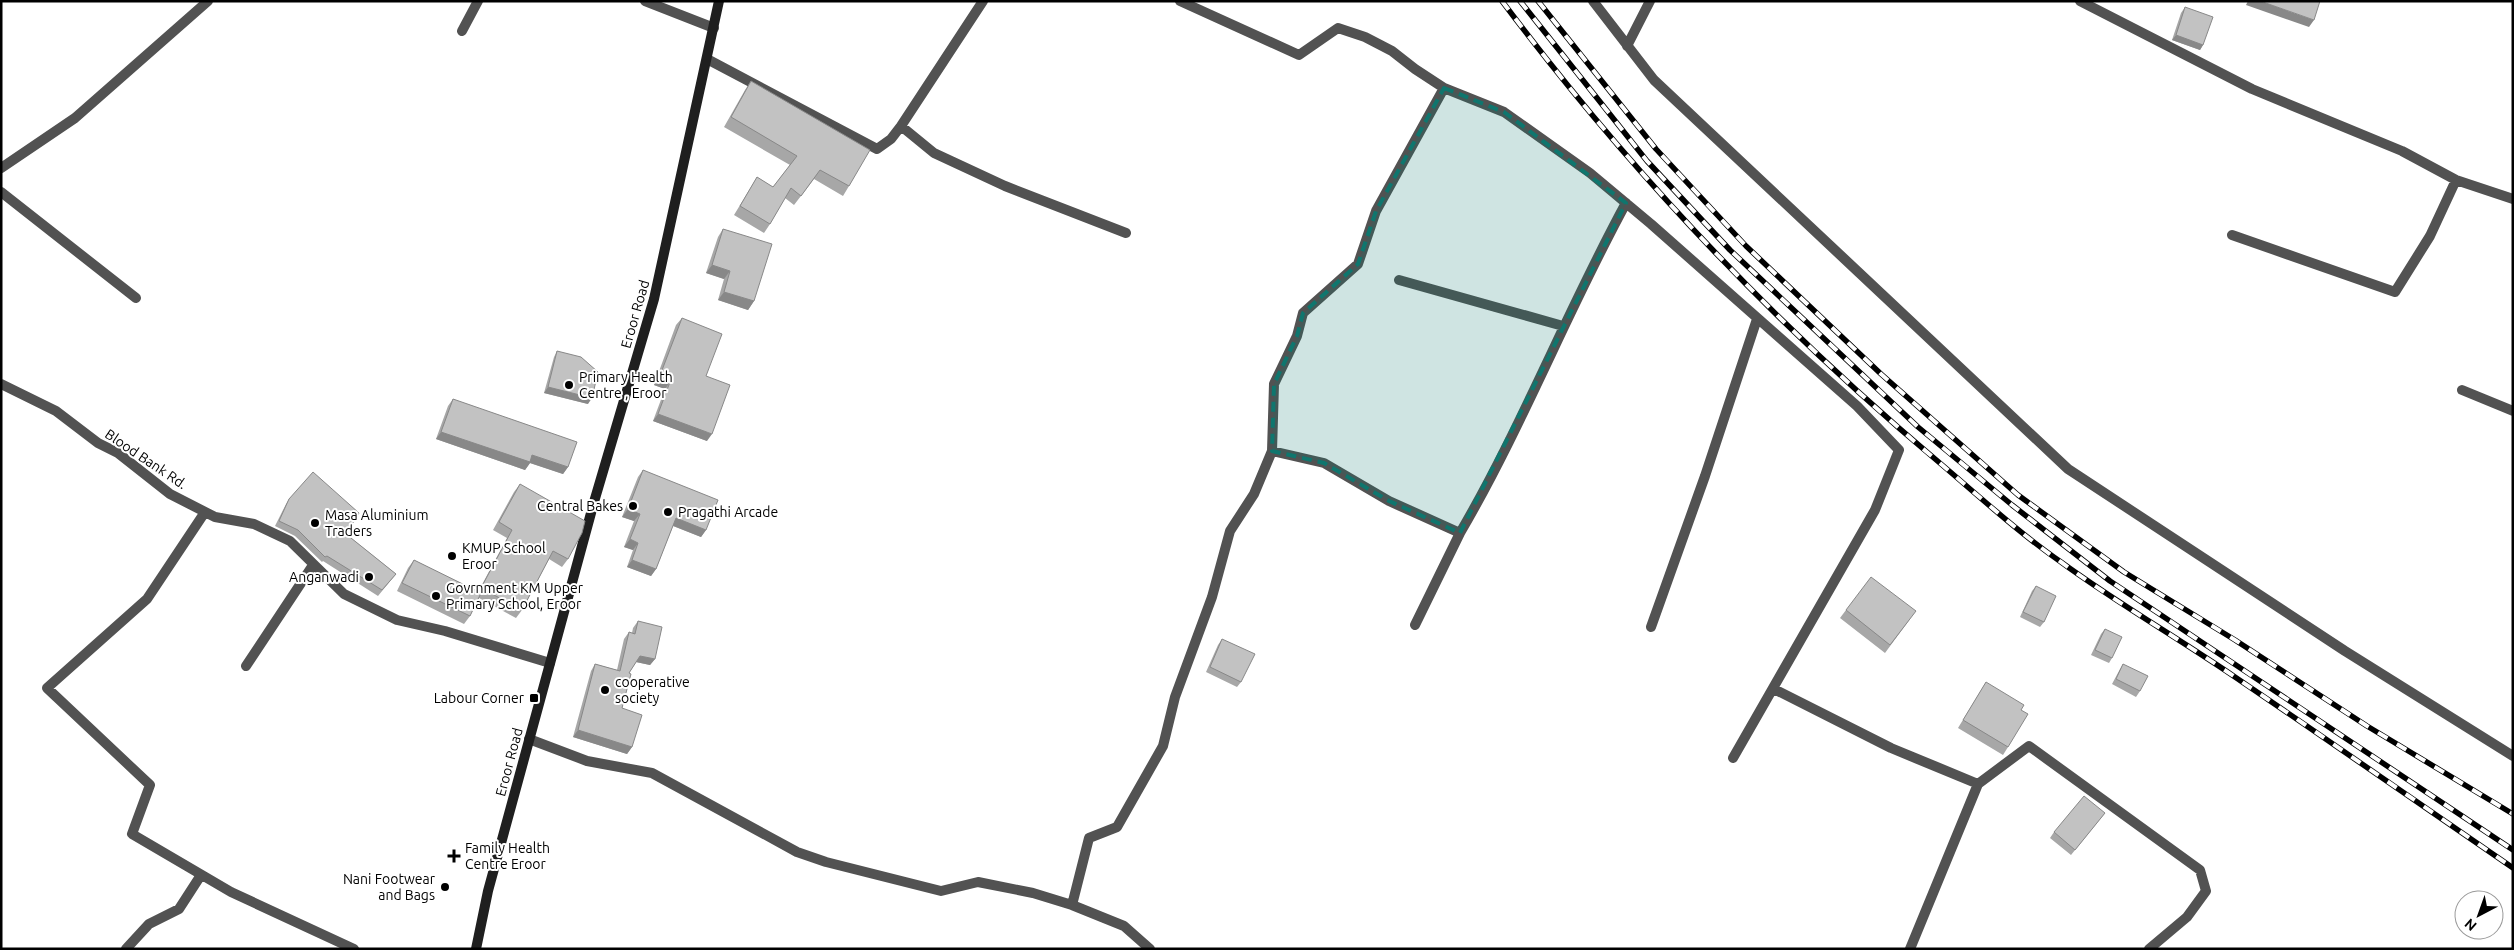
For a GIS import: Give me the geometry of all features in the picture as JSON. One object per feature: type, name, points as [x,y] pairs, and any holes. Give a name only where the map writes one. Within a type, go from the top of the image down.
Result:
[{"type":"main road","name":"Eroor Road","points":[[476,949],[488,891],[529,739],[594,502],[654,299],[719,1]]},
{"type":"street","points":[[1,168],[75,118],[208,1]]},
{"type":"street","points":[[462,31],[478,1]]},
{"type":"street","points":[[645,1],[714,28]]},
{"type":"street","points":[[707,58],[878,149],[891,139],[901,126],[983,1]]},
{"type":"street","points":[[1180,1],[1299,55],[1338,28],[1365,37],[1392,51],[1444,88],[1504,112],[1590,173],[1626,203],[1857,406],[1899,450],[1875,510],[1733,758]]},
{"type":"street","points":[[1593,1],[1654,80],[2068,468],[2344,651],[2513,756]]},
{"type":"street","points":[[1627,46],[1650,1]]},
{"type":"street","points":[[2080,1],[2220,74],[2402,151],[2456,180],[2513,199]]},
{"type":"street","points":[[1072,904],[1089,838],[1117,826],[1163,746],[1176,696],[1212,597],[1230,531],[1254,494],[1272,451],[1274,384],[1297,336],[1303,313],[1358,264],[1376,211],[1444,88]]},
{"type":"street","points":[[901,126],[934,153],[1006,186],[1126,233]]},
{"type":"street","points":[[2232,235],[2395,292],[2430,236],[2456,180]]},
{"type":"street","points":[[1,192],[136,298]]},
{"type":"street","points":[[1416,625],[1460,533],[1475,508],[1593,263],[1626,203]]},
{"type":"street","points":[[1399,280],[1563,326]]},
{"type":"street","points":[[1651,627],[1705,476],[1757,319]]},
{"type":"street","name":"Blood Bank Rd.","points":[[1,384],[56,411],[98,443],[118,453],[170,494],[215,517],[254,524],[290,541],[344,594],[397,620],[453,634],[550,663]]},
{"type":"street","points":[[2462,390],[2513,412]]},
{"type":"street","points":[[1272,451],[1324,463],[1389,501],[1460,533]]},
{"type":"street","points":[[205,512],[146,599],[47,688],[150,786],[132,834],[231,892],[354,949]]},
{"type":"street","points":[[246,666],[314,565]]},
{"type":"street","points":[[1774,688],[1891,748],[1978,784]]},
{"type":"street","points":[[529,739],[587,761],[652,773],[797,852],[826,862],[941,891],[978,882],[1033,893],[1072,904],[1124,926],[1150,949]]},
{"type":"street","points":[[1910,949],[1978,784],[2029,746],[2200,870],[2206,891],[2186,916],[2149,949]]},
{"type":"street","points":[[126,949],[149,924],[179,910],[201,875]]},
{"type":"highlighted area","points":[[1444,88],[1504,112],[1626,203],[1460,533],[1389,501],[1324,463],[1272,451],[1274,384],[1297,336],[1303,313],[1358,264],[1376,211]]},
{"type":"building","points":[[2260,1],[2320,1],[2314,20]]},
{"type":"building","points":[[2185,7],[2213,17],[2203,45],[2176,35]]},
{"type":"building","points":[[751,81],[870,150],[849,186],[820,170],[801,196],[791,188],[770,224],[740,206],[757,177],[773,187],[797,156],[731,117]]},
{"type":"building","points":[[723,229],[772,244],[754,301],[724,292],[730,271],[712,265]]},
{"type":"building","points":[[682,318],[722,334],[706,376],[730,385],[712,434],[658,414],[670,382],[659,378]]},
{"type":"building","name":"Primary Health Centre , Eroor","points":[[557,351],[581,357],[598,372],[592,398],[548,387]]},
{"type":"building","points":[[453,399],[577,442],[568,467],[532,455],[530,462],[441,432]]},
{"type":"building","points":[[643,470],[718,500],[706,530],[676,518],[656,569],[632,560],[638,543],[630,539],[640,514],[628,509]]},
{"type":"building","points":[[313,472],[359,513],[346,534],[396,574],[382,590],[327,556],[325,557],[298,530],[279,521],[289,499]]},
{"type":"building","points":[[520,484],[585,521],[582,533],[568,559],[553,551],[522,610],[481,588],[512,530],[499,522]]},
{"type":"building","name":"Govrnment KM Upper Primary School, Eroor","points":[[414,560],[481,593],[470,616],[402,583]]},
{"type":"building","points":[[1871,577],[1916,611],[1890,645],[1846,610]]},
{"type":"building","points":[[2036,586],[2056,596],[2044,622],[2023,612]]},
{"type":"building","points":[[638,621],[662,627],[655,659],[640,656],[629,673],[631,674],[622,708],[642,715],[632,747],[578,730],[595,664],[620,671],[629,632],[635,634]]},
{"type":"building","points":[[2105,629],[2122,637],[2112,658],[2095,650]]},
{"type":"building","points":[[1222,639],[1255,654],[1241,682],[1210,667]]},
{"type":"building","points":[[2123,664],[2148,676],[2140,691],[2116,679]]},
{"type":"building","points":[[1986,682],[2024,705],[2021,710],[2028,714],[2008,747],[1963,720]]},
{"type":"building","points":[[2084,796],[2105,813],[2075,850],[2054,832]]},
{"type":"railway","points":[[1502,1],[1602,126],[1654,187],[1708,245],[1822,358],[1985,502],[2045,551],[2082,577],[2235,677],[2513,868]]},
{"type":"railway","points":[[1520,1],[1647,161],[1730,250],[1918,427],[2012,505],[2110,581],[2513,850]]},
{"type":"railway","points":[[1538,1],[1656,149],[1746,246],[1881,374],[2018,495],[2124,572],[2235,640],[2367,726],[2513,814]]},
{"type":"place","name":"Primary Health Centre , Eroor","points":[[569,385]]},
{"type":"place","name":"Central Bakes","points":[[633,506]]},
{"type":"place","name":"Pragathi Arcade","points":[[668,512]]},
{"type":"place","name":"Masa Aluminium Traders","points":[[315,523]]},
{"type":"place","name":"KMUP School Eroor","points":[[452,556]]},
{"type":"place","name":"Anganwadi","points":[[369,577]]},
{"type":"place","name":"Govrnment KM Upper Primary School, Eroor","points":[[436,596]]},
{"type":"place","name":"cooperative society","points":[[605,690]]},
{"type":"place","name":"Labour Corner","points":[[534,698]]},
{"type":"place","name":"Family Health Centre Eroor","points":[[454,856]]},
{"type":"place","name":"Nani Footwear and Bags","points":[[445,887]]}]
